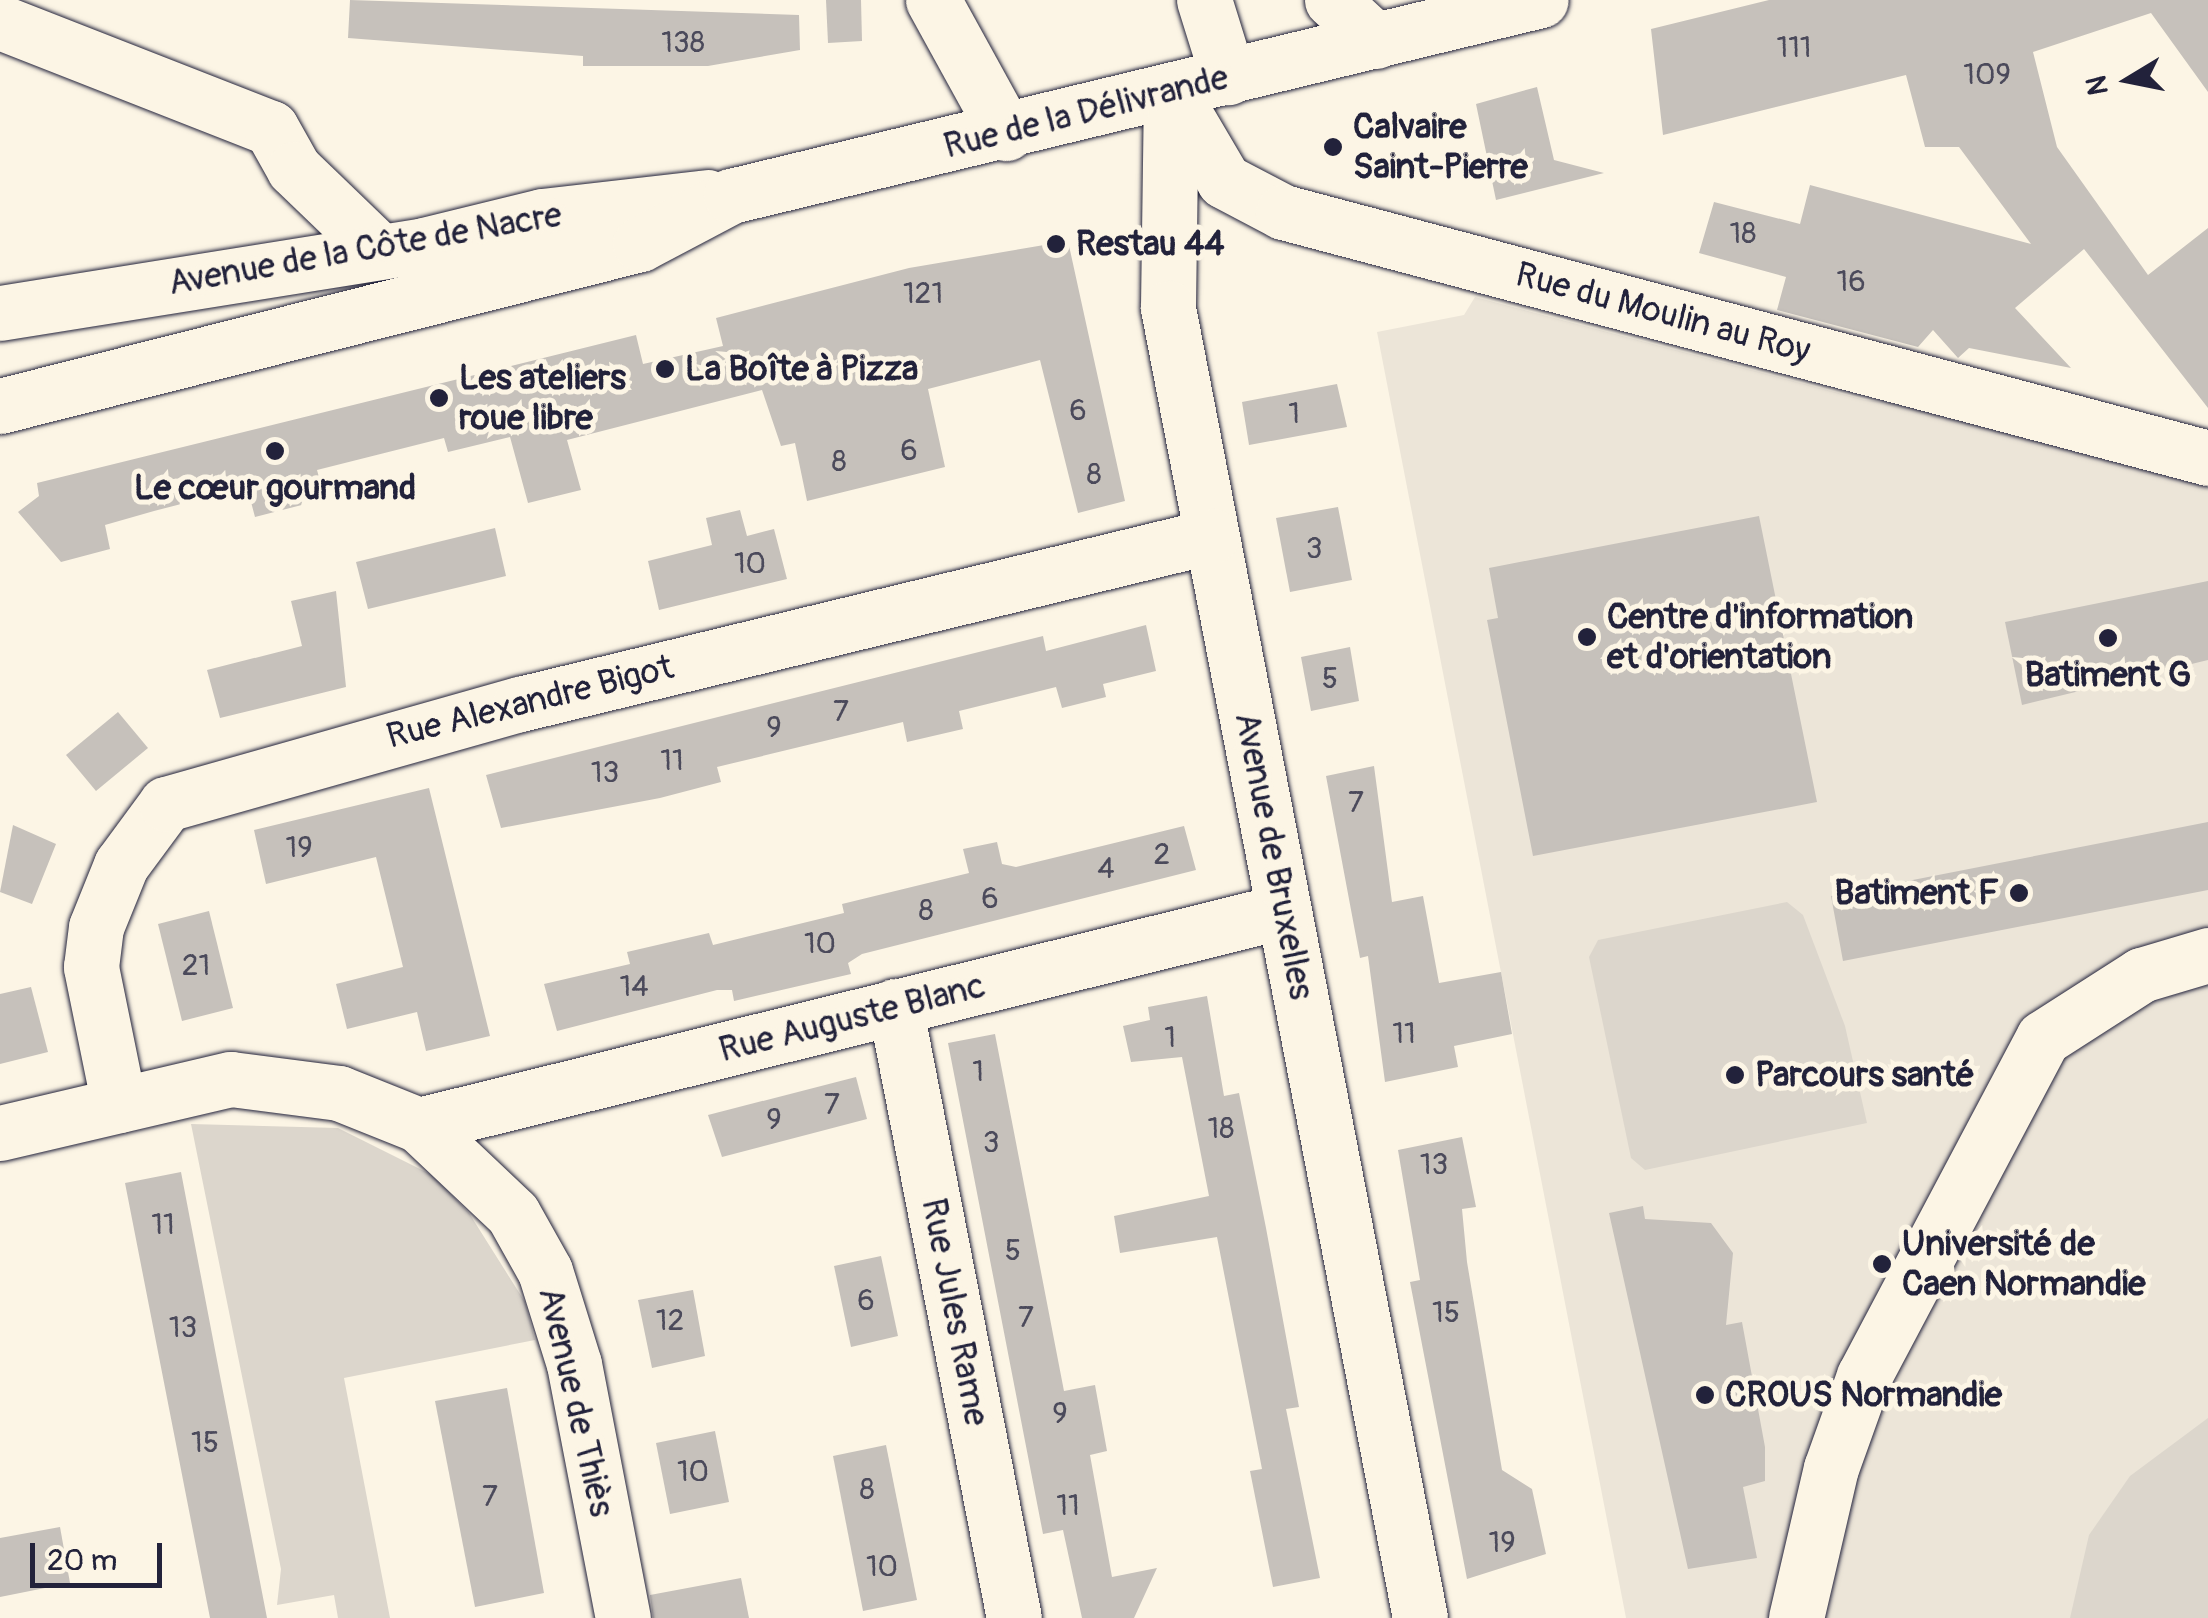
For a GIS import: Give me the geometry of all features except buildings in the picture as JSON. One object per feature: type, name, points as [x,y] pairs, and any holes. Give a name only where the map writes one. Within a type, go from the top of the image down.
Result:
[{"type":"street","points":[[933,0],[1006,134]]},
{"type":"street","points":[[1204,0],[1228,77]]},
{"type":"street","points":[[1332,0],[1376,41]]},
{"type":"street","name":"Rue de la Délivrande","points":[[640,244],[731,196],[1006,134],[1540,0]]},
{"type":"street","points":[[0,22],[271,128],[294,169],[374,246]]},
{"type":"street","name":"Rue du Moulin au Roy","points":[[1171,91],[1224,181],[1255,199],[2208,458]]},
{"type":"street","name":"Avenue de Bruxelles","points":[[1171,91],[1168,308],[1420,1618]]},
{"type":"street","name":"Avenue de la Côte de Nacre","points":[[0,313],[374,246],[731,196]]},
{"type":"street","name":"Avenue de la Côte de Nacre","points":[[0,406],[640,244]]},
{"type":"street","name":"Rue Alexandre Bigot","points":[[119,1105],[91,968],[96,927],[121,865],[166,804],[444,723],[1212,536]]},
{"type":"street","name":"Rue Auguste Blanc","points":[[420,1125],[1284,911]]},
{"type":"street","points":[[1796,1618],[1831,1468],[1864,1376],[2044,1038],[2141,975],[2208,956]]},
{"type":"street","name":"Rue Jules Rame","points":[[895,1006],[1014,1618]]},
{"type":"street","name":"Avenue de Thiès","points":[[0,1132],[231,1079],[340,1093],[420,1125],[513,1214],[545,1271],[574,1364],[622,1618]]},
{"type":"shaded area","name":"Université de Caen Normandie","points":[[1475,297],[1865,400],[2208,440],[2208,1618],[1626,1618],[1377,332],[1464,315]]},
{"type":"shaded area","name":"Parcours santé","points":[[1787,902],[1803,915],[1845,1026],[1867,1123],[1645,1170],[1631,1158],[1589,957],[1598,940]]},
{"type":"shaded area","points":[[191,1124],[338,1128],[432,1175],[469,1213],[525,1302],[535,1340],[344,1378],[390,1618],[338,1618],[334,1595],[277,1605],[281,1569]]},
{"type":"shaded area","points":[[2208,1418],[2208,1618],[2070,1618],[2089,1535],[2130,1476]]},
{"type":"place","name":"Calvaire Saint-Pierre","points":[[1333,147]]},
{"type":"place","name":"Restau 44","points":[[1056,244]]},
{"type":"place","name":"La Boîte à Pizza","points":[[665,369]]},
{"type":"place","name":"Les ateliers roue libre","points":[[439,398]]},
{"type":"place","name":"Le cœur gourmand","points":[[275,451]]},
{"type":"place","name":"Centre d'information et d'orientation","points":[[1587,637]]},
{"type":"place","name":"Batiment G","points":[[2108,638]]},
{"type":"place","name":"Batiment F","points":[[2019,893]]},
{"type":"place","name":"Parcours santé","points":[[1735,1075]]},
{"type":"place","name":"Université de Caen Normandie","points":[[1882,1264]]},
{"type":"place","name":"CROUS Normandie","points":[[1705,1395]]}]
